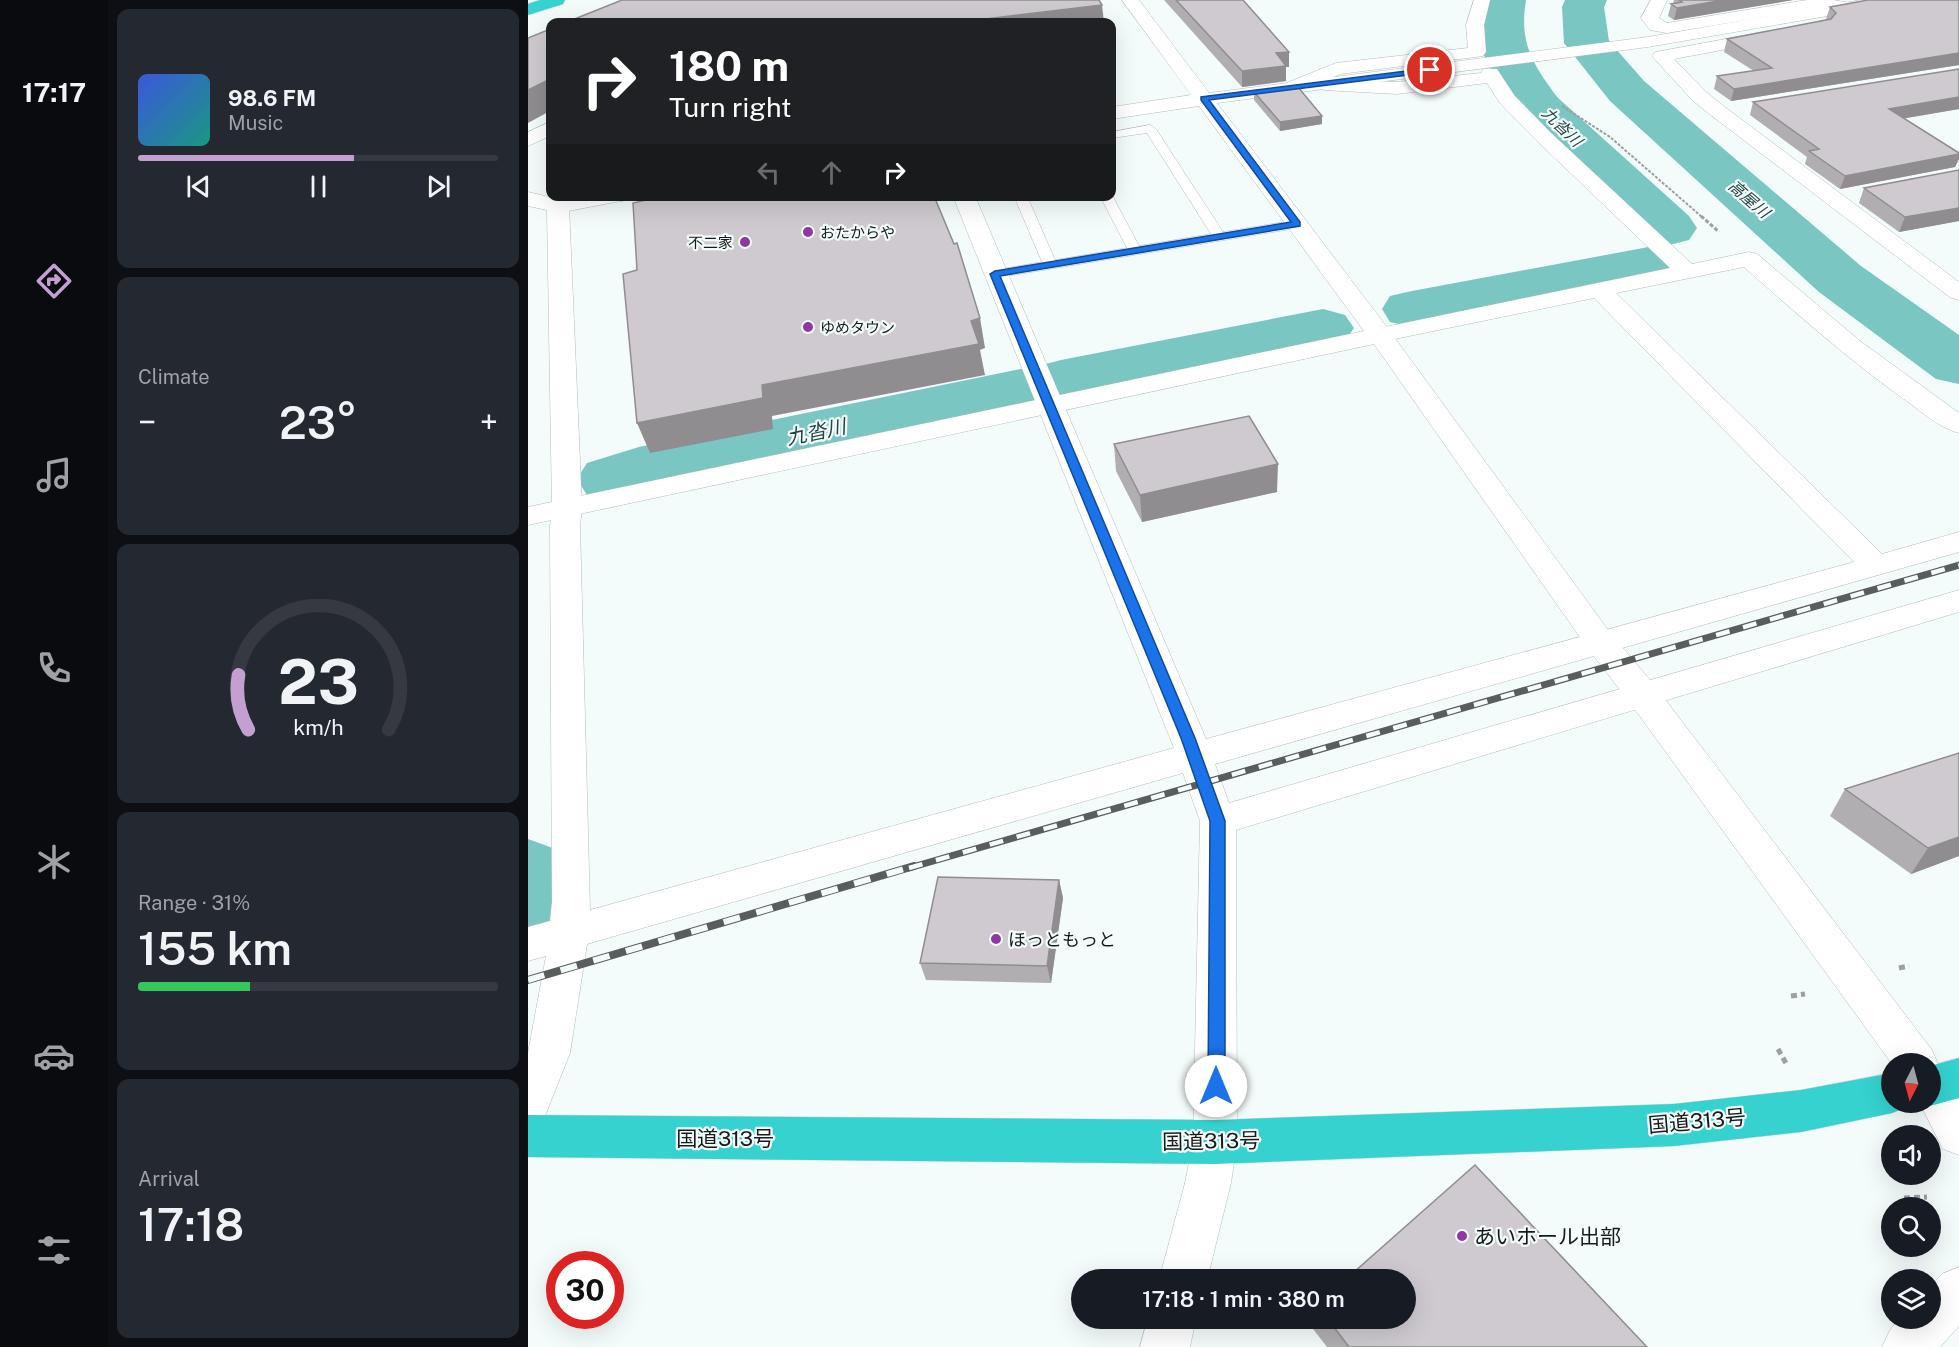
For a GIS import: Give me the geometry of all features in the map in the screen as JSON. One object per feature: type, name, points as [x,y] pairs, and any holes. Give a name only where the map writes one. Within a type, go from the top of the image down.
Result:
[{"type":"highway","points":[[528,10],[557,0]]},
{"type":"highway","name":"国道313号","points":[[528,1136],[1215,1142],[1674,1125],[1801,1111],[1881,1095]]},
{"type":"street","points":[[1130,0],[1380,335],[1600,642],[1643,695],[1914,1053]]},
{"type":"street","points":[[1482,0],[1475,26],[1486,64],[1507,99],[1687,272]]},
{"type":"street","points":[[1659,0],[1650,18],[1657,27],[1667,28],[1821,3],[1844,4]]},
{"type":"street","points":[[1116,112],[1648,42],[1844,4],[1891,0]]},
{"type":"street","points":[[1844,4],[1844,15],[1818,26],[1661,56],[1699,96],[1719,112],[1959,293]]},
{"type":"street","points":[[1291,88],[1343,68],[1486,64]]},
{"type":"street","points":[[1719,112],[1741,109]]},
{"type":"street","points":[[528,140],[546,130]]},
{"type":"street","points":[[1833,199],[1856,194]]},
{"type":"street","points":[[528,199],[558,206],[586,201]]},
{"type":"street","points":[[966,201],[1051,405],[1218,821],[1215,1142],[1208,1183],[1186,1269]]},
{"type":"street","points":[[528,1106],[549,1053],[569,933],[571,902],[565,526],[567,508],[558,206]]},
{"type":"street","points":[[528,516],[1749,259],[1838,338],[1928,405],[1959,425]]},
{"type":"street","points":[[1599,290],[1876,566]]},
{"type":"street","points":[[528,944],[1959,542]]},
{"type":"street","points":[[1218,821],[1959,601]]},
{"type":"street","points":[[1941,1094],[1959,1134]]},
{"type":"street","points":[[1907,1347],[1959,1291]]},
{"type":"street","points":[[1165,1347],[1169,1329]]},
{"type":"lane","points":[[1116,134],[1150,129],[1219,237]]},
{"type":"lane","points":[[1022,201],[1050,265]]},
{"type":"lane","points":[[1109,201],[1135,251]]},
{"type":"lane","points":[[995,274],[1297,224]]},
{"type":"path","points":[[1556,103],[1610,136],[1749,259]]},
{"type":"path","points":[[1791,996],[1805,994]]},
{"type":"path","points":[[1778,1049],[1787,1065]]},
{"type":"building","points":[[622,0],[1099,0],[1102,5],[994,18],[577,18]]},
{"type":"building","points":[[1176,0],[1243,0],[1289,52],[1276,53],[1286,66],[1242,71]]},
{"type":"building","points":[[1679,0],[1724,0],[1677,8],[1671,4],[1682,2]]},
{"type":"building","points":[[1868,0],[1959,0],[1959,53],[1734,89],[1717,76],[1772,68],[1727,39],[1831,19],[1836,13],[1830,7]]},
{"type":"building","points":[[546,31],[546,81],[528,90],[528,38]]},
{"type":"building","points":[[1959,69],[1959,97],[1889,109],[1959,154],[1845,176],[1809,151],[1819,149],[1753,102]]},
{"type":"building","points":[[1298,87],[1322,116],[1280,122],[1254,92]]},
{"type":"building","points":[[1959,170],[1959,208],[1905,217],[1864,188]]},
{"type":"building","name":"ゆめタウン","points":[[642,201],[936,201],[954,244],[957,243],[980,318],[971,321],[979,344],[762,385],[763,398],[637,423],[623,274],[637,270],[633,203]]},
{"type":"building","points":[[1249,416],[1278,464],[1140,495],[1114,444]]},
{"type":"building","points":[[1959,753],[1959,837],[1928,848],[1845,789]]},
{"type":"building","name":"ほっともっと","points":[[938,877],[1059,880],[1047,966],[920,963]]},
{"type":"building","name":"あいホール出部","points":[[1475,1165],[1647,1347],[1349,1347],[1335,1329],[1416,1329],[1416,1269],[1357,1269]]},
{"type":"waterway","name":"九沓川","points":[[1505,0],[1501,20],[1504,50],[1522,82],[1540,107],[1669,228]]},
{"type":"waterway","name":"高屋川","points":[[1586,0],[1583,7],[1587,43],[1627,91],[1840,279],[1959,365]]},
{"type":"waterway","name":"九沓川","points":[[1412,309],[1654,263]]},
{"type":"waterway","name":"九沓川","points":[[1061,380],[1323,328]]},
{"type":"waterway","name":"九沓川","points":[[612,479],[639,469],[1021,389]]},
{"type":"waterway","name":"九沓川","points":[[528,879],[528,918]]},
{"type":"railway","points":[[909,868],[1959,565]]},
{"type":"railway","points":[[528,980],[914,866]]},
{"type":"place","name":"おたからや","points":[[808,232]]},
{"type":"place","name":"不二家","points":[[745,242]]},
{"type":"place","name":"ゆめタウン","points":[[808,327]]},
{"type":"place","name":"ほっともっと","points":[[996,939]]},
{"type":"place","name":"あいホール出部","points":[[1462,1236]]},
{"type":"route","points":[[1216,1086],[1218,821],[1188,738],[995,274],[1297,224],[1204,99],[1430,70]]}]
